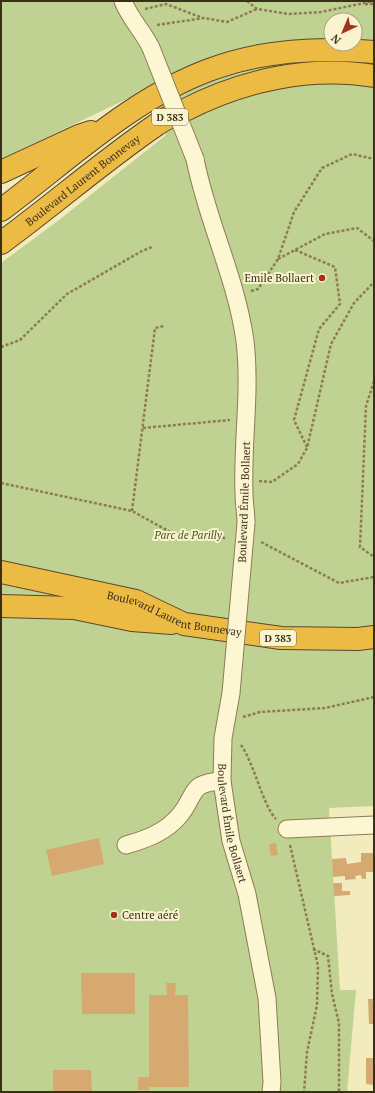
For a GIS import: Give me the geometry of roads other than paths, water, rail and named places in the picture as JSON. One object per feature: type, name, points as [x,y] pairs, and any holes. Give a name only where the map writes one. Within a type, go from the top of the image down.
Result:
[{"type":"highway","points":[[1,210],[141,105],[176,85],[209,70],[244,59],[300,50],[340,49],[374,52]]},
{"type":"highway","name":"Boulevard Laurent Bonnevay","points":[[1,243],[157,124],[210,97],[256,82],[296,75],[330,73],[374,76]]},
{"type":"highway","points":[[1,172],[79,136],[111,126]]},
{"type":"highway","name":"Boulevard Laurent Bonnevay","points":[[1,572],[136,601],[184,624],[281,638],[358,639],[374,637]]},
{"type":"highway","points":[[1,606],[74,608],[132,620],[184,624]]},
{"type":"street","name":"Boulevard Émile Bollaert","points":[[125,7],[140,28],[151,48],[195,159],[203,196],[236,296],[245,341],[248,386],[248,420],[244,479],[246,523],[231,693],[223,738],[222,782],[231,841],[247,894],[267,998],[272,1082],[271,1092]]},
{"type":"street","points":[[126,845],[154,836],[180,815],[195,789],[207,783],[222,782]]},
{"type":"street","points":[[287,829],[374,825]]},
{"type":"place","name":"Emile Bollaert","points":[[322,278]]},
{"type":"place","name":"Centre aéré","points":[[114,915]]},
{"type":"park label","name":"Parc de Parilly","points":[[188,535]]}]
